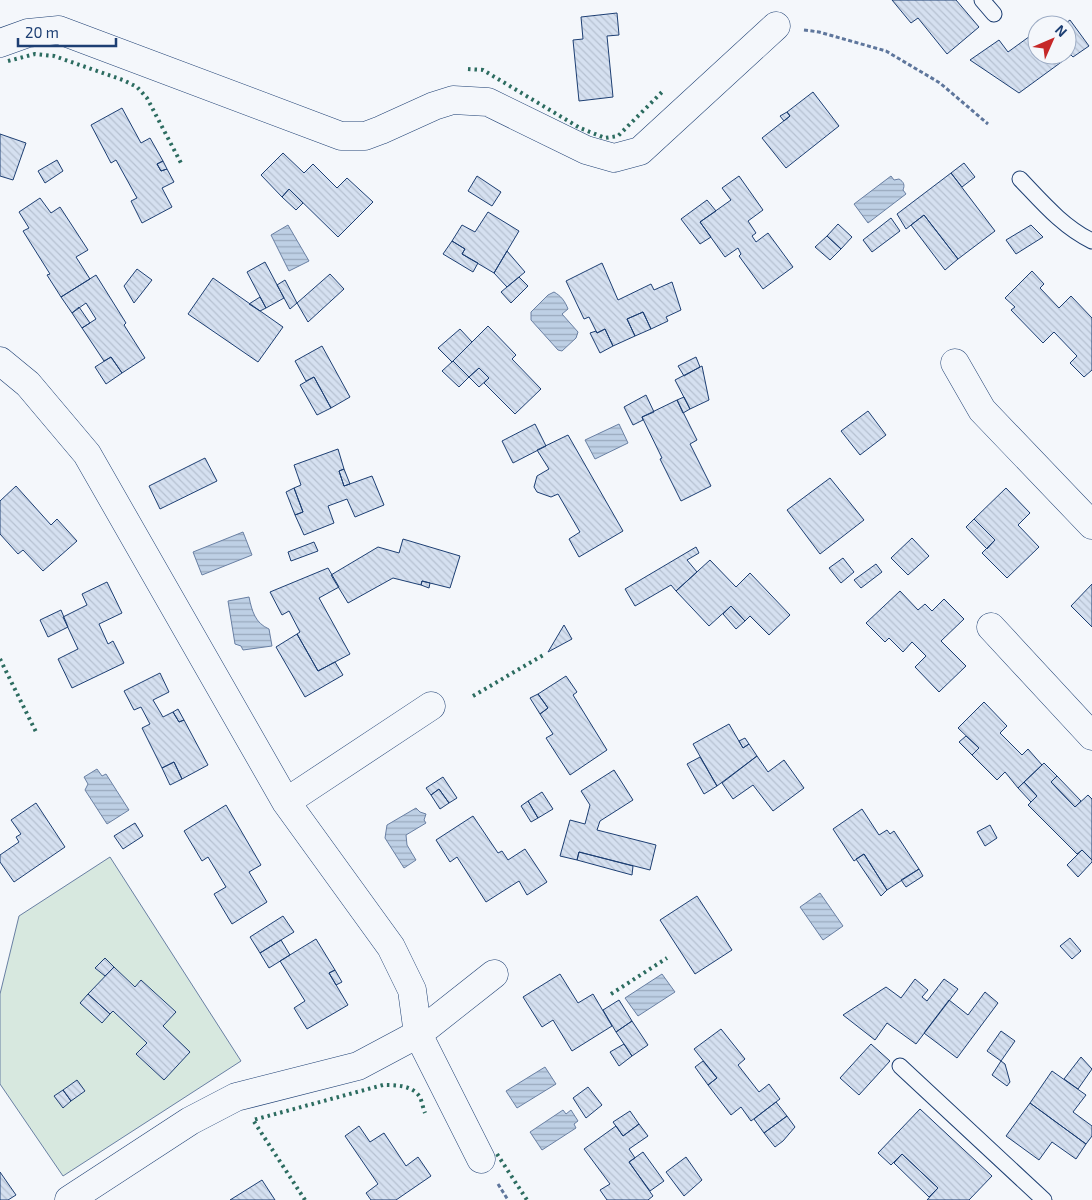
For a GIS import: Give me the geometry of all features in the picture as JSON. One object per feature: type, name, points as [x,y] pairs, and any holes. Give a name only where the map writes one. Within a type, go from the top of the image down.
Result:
[{"type":"street","points":[[0,43],[28,33],[59,30],[341,136],[364,136],[434,106],[453,100],[488,102],[586,150],[614,158],[640,151],[776,26]]},
{"type":"street","points":[[0,361],[28,384],[87,454],[286,802],[391,947],[412,990],[418,1034],[481,1159]]},
{"type":"street","points":[[955,363],[982,410],[1092,525]]},
{"type":"street","points":[[991,627],[1092,736]]},
{"type":"street","points":[[286,802],[431,706]]},
{"type":"street","points":[[70,1200],[190,1121],[236,1097],[358,1066],[418,1034],[494,974]]},
{"type":"lane","points":[[982,0],[994,14]]},
{"type":"lane","points":[[1020,179],[1059,218],[1081,236],[1092,241]]},
{"type":"lane","points":[[900,1066],[1044,1200]]},
{"type":"path","points":[[776,26],[819,32],[886,52],[940,83],[988,124]]},
{"type":"shaded area","points":[[110,857],[241,1061],[63,1176],[0,1084],[0,994],[19,916]]},
{"type":"water","points":[[891,176],[894,180],[899,179],[902,181],[904,185],[903,190],[906,194],[868,223],[854,204]]},
{"type":"water","points":[[288,225],[309,261],[289,271],[271,235]]},
{"type":"water","points":[[554,292],[563,299],[568,309],[562,314],[578,332],[576,338],[562,351],[558,350],[531,320],[531,312],[548,295]]},
{"type":"water","points":[[619,424],[628,443],[595,459],[585,440]]},
{"type":"water","points":[[243,532],[252,555],[202,575],[193,552]]},
{"type":"water","points":[[249,597],[257,620],[269,629],[272,646],[243,650],[241,646],[235,644],[228,601]]},
{"type":"water","points":[[97,769],[102,776],[106,774],[129,810],[107,824],[85,790],[88,784],[84,777]]},
{"type":"water","points":[[416,808],[426,814],[424,820],[426,823],[406,835],[407,845],[416,860],[404,868],[385,838],[387,825]]},
{"type":"water","points":[[820,893],[843,926],[823,940],[800,907]]},
{"type":"water","points":[[662,974],[675,992],[638,1016],[625,998]]},
{"type":"water","points":[[545,1067],[556,1084],[517,1108],[506,1091]]},
{"type":"water","points":[[563,1110],[566,1114],[571,1110],[578,1121],[574,1124],[576,1128],[542,1150],[530,1132]]},
{"type":"building","points":[[892,0],[956,0],[979,27],[947,54],[918,18],[911,23]]},
{"type":"building","points":[[617,13],[619,35],[607,36],[613,97],[579,101],[573,40],[583,39],[581,17]]},
{"type":"building","points":[[1077,30],[1089,46],[1077,54]]},
{"type":"building","points":[[1027,38],[1027,65],[1057,65],[1019,93],[970,60],[999,40],[1008,52]]},
{"type":"building","points":[[813,92],[839,126],[786,168],[762,138],[790,116],[787,112]]},
{"type":"building","points":[[122,108],[141,143],[150,138],[163,161],[157,164],[161,171],[167,169],[174,182],[162,188],[172,207],[142,223],[131,201],[137,198],[116,160],[111,163],[91,125]]},
{"type":"building","points":[[787,112],[790,116],[784,121],[780,116]]},
{"type":"building","points":[[0,134],[26,143],[13,180],[0,176]]},
{"type":"building","points":[[283,153],[304,173],[313,164],[337,188],[347,178],[373,202],[338,237],[289,189],[282,197],[261,175]]},
{"type":"building","points":[[57,160],[63,171],[45,183],[38,171]]},
{"type":"building","points":[[163,161],[167,169],[161,171],[157,164]]},
{"type":"building","points":[[964,163],[975,177],[962,187],[951,173]]},
{"type":"building","points":[[951,173],[995,231],[958,259],[924,215],[906,229],[897,214]]},
{"type":"building","points":[[477,176],[501,192],[492,206],[468,191]]},
{"type":"building","points":[[739,176],[763,210],[748,221],[756,233],[752,236],[756,242],[768,233],[793,267],[763,289],[739,256],[741,254],[738,248],[725,257],[700,222],[731,200],[722,188]]},
{"type":"building","points":[[289,189],[303,203],[296,210],[282,197]]},
{"type":"building","points":[[40,198],[51,213],[60,207],[88,250],[76,257],[90,279],[61,297],[47,275],[50,274],[23,231],[29,228],[19,212]]},
{"type":"building","points":[[707,200],[716,211],[700,222],[711,237],[700,244],[681,219]]},
{"type":"building","points":[[488,212],[519,231],[494,273],[462,254],[465,249],[452,241],[462,225],[475,232]]},
{"type":"building","points":[[924,215],[958,259],[945,270],[911,225]]},
{"type":"building","points":[[891,218],[900,231],[872,252],[863,240]]},
{"type":"building","points":[[838,224],[852,237],[841,249],[827,236]]},
{"type":"building","points":[[1031,225],[1043,237],[1016,254],[1006,240]]},
{"type":"building","points":[[827,236],[841,249],[830,260],[815,247]]},
{"type":"building","points":[[452,241],[465,249],[462,254],[478,263],[473,272],[443,254]]},
{"type":"building","points":[[507,251],[525,272],[507,287],[494,273]]},
{"type":"building","points":[[265,262],[284,298],[266,308],[247,272]]},
{"type":"building","points":[[602,263],[618,300],[651,284],[654,290],[672,282],[681,310],[666,317],[668,321],[651,329],[643,312],[627,319],[635,336],[613,346],[605,329],[597,333],[589,317],[584,319],[566,281]]},
{"type":"building","points":[[137,269],[152,280],[134,303],[124,286]]},
{"type":"building","points":[[1032,271],[1044,284],[1040,288],[1059,308],[1071,296],[1092,318],[1092,370],[1084,377],[1070,363],[1077,356],[1054,332],[1043,343],[1011,310],[1015,307],[1005,298]]},
{"type":"building","points":[[330,274],[344,289],[308,322],[297,303]]},
{"type":"building","points":[[96,275],[145,358],[122,373],[111,357],[104,361],[82,328],[96,319],[86,303],[72,313],[61,297]]},
{"type":"building","points":[[519,277],[528,286],[511,303],[501,292]]},
{"type":"building","points":[[213,278],[283,327],[258,362],[188,314]]},
{"type":"building","points":[[285,280],[297,303],[290,309],[277,285]]},
{"type":"building","points":[[260,297],[266,308],[260,311],[249,304]]},
{"type":"building","points":[[79,307],[90,323],[82,328],[72,313]]},
{"type":"building","points":[[643,312],[651,329],[635,336],[627,319]]},
{"type":"building","points":[[488,326],[516,355],[512,359],[541,389],[515,414],[484,383],[489,378],[479,368],[469,377],[453,361]]},
{"type":"building","points":[[460,329],[472,342],[452,362],[438,348]]},
{"type":"building","points":[[605,329],[613,346],[600,353],[590,333],[596,331],[597,333]]},
{"type":"building","points":[[322,346],[350,397],[331,408],[314,377],[306,381],[295,361]]},
{"type":"building","points":[[111,357],[122,373],[106,384],[95,367]]},
{"type":"building","points":[[696,357],[700,367],[684,376],[678,366]]},
{"type":"building","points":[[453,361],[469,377],[459,387],[442,371]]},
{"type":"building","points":[[702,366],[709,400],[690,409],[675,380]]},
{"type":"building","points":[[479,368],[489,378],[479,387],[469,377]]},
{"type":"building","points":[[314,377],[331,408],[317,415],[300,385]]},
{"type":"building","points":[[646,395],[654,412],[642,417],[643,420],[633,425],[624,407]]},
{"type":"building","points":[[684,397],[690,409],[683,413],[677,400]]},
{"type":"building","points":[[677,400],[697,440],[690,444],[711,486],[681,501],[642,417]]},
{"type":"building","points":[[868,411],[886,435],[860,455],[841,431]]},
{"type":"building","points":[[535,424],[546,446],[513,463],[502,441]]},
{"type":"building","points":[[568,435],[623,531],[579,557],[569,539],[580,532],[558,494],[551,497],[537,492],[534,487],[537,476],[549,469],[537,450]]},
{"type":"building","points":[[338,449],[344,469],[339,471],[344,486],[372,476],[384,505],[355,517],[347,499],[328,506],[334,523],[304,535],[295,515],[303,512],[294,488],[301,485],[294,465]]},
{"type":"building","points":[[205,458],[217,481],[160,509],[149,486]]},
{"type":"building","points":[[344,469],[350,484],[344,486],[339,471]]},
{"type":"building","points":[[830,478],[864,520],[820,554],[787,510]]},
{"type":"building","points":[[16,486],[51,525],[57,519],[77,541],[43,571],[23,550],[18,554],[0,534],[0,501]]},
{"type":"building","points":[[294,488],[303,512],[295,515],[286,492]]},
{"type":"building","points":[[1006,488],[1030,513],[1018,525],[1039,547],[1007,578],[982,553],[995,540],[974,519]]},
{"type":"building","points":[[974,519],[995,540],[987,549],[966,527]]},
{"type":"building","points":[[912,538],[929,556],[908,575],[891,558]]},
{"type":"building","points":[[403,539],[460,556],[450,588],[422,581],[421,585],[393,578],[348,603],[331,575],[378,547],[399,553]]},
{"type":"building","points":[[314,542],[318,551],[291,561],[288,552]]},
{"type":"building","points":[[696,547],[699,553],[687,560],[697,572],[676,591],[671,585],[635,606],[625,589]]},
{"type":"building","points":[[843,558],[854,572],[841,583],[829,568]]},
{"type":"building","points":[[710,560],[736,587],[750,573],[790,615],[769,635],[750,616],[745,621],[731,606],[709,626],[676,591]]},
{"type":"building","points":[[876,564],[882,572],[861,588],[854,580]]},
{"type":"building","points":[[328,568],[339,587],[319,598],[350,654],[318,671],[297,634],[300,632],[289,611],[282,615],[270,592]]},
{"type":"building","points":[[422,581],[430,583],[429,588],[421,585]]},
{"type":"building","points":[[107,582],[122,613],[99,624],[108,644],[113,641],[124,663],[72,688],[58,659],[78,649],[63,617],[87,605],[82,594]]},
{"type":"building","points":[[1092,584],[1092,627],[1071,606]]},
{"type":"building","points":[[900,591],[918,610],[925,604],[932,611],[944,599],[964,619],[941,641],[966,666],[939,692],[915,667],[926,656],[912,642],[903,652],[889,638],[885,642],[866,623]]},
{"type":"building","points":[[731,606],[745,621],[736,629],[723,614]]},
{"type":"building","points":[[61,610],[68,627],[48,637],[40,620]]},
{"type":"building","points":[[564,625],[572,639],[548,652]]},
{"type":"building","points":[[297,634],[318,671],[335,662],[343,675],[305,697],[276,647]]},
{"type":"building","points":[[160,673],[169,692],[153,700],[163,717],[173,712],[179,722],[184,720],[208,765],[182,779],[174,762],[162,768],[142,728],[150,724],[141,707],[134,710],[124,691]]},
{"type":"building","points":[[566,676],[577,692],[573,695],[607,750],[570,775],[546,738],[553,734],[540,714],[548,708],[538,694]]},
{"type":"building","points":[[538,694],[548,708],[540,714],[530,698]]},
{"type":"building","points":[[984,702],[1007,726],[1000,733],[1022,755],[1028,749],[1042,765],[1018,788],[1005,772],[997,780],[972,755],[979,748],[958,728]]},
{"type":"building","points":[[178,709],[184,720],[179,722],[173,712]]},
{"type":"building","points":[[729,724],[743,748],[749,744],[757,756],[717,786],[693,744]]},
{"type":"building","points":[[966,736],[979,748],[972,755],[959,742]]},
{"type":"building","points":[[745,738],[749,744],[743,748],[739,741]]},
{"type":"building","points":[[757,756],[768,772],[784,760],[804,788],[773,811],[753,785],[733,799],[722,783]]},
{"type":"building","points":[[700,757],[717,786],[704,794],[687,764]]},
{"type":"building","points":[[174,762],[182,779],[170,785],[162,768]]},
{"type":"building","points":[[1044,763],[1057,776],[1051,782],[1075,807],[1088,795],[1092,799],[1092,860],[1082,850],[1077,854],[1028,805],[1037,796],[1024,782]]},
{"type":"building","points":[[614,770],[633,800],[600,821],[597,830],[656,845],[650,870],[579,852],[577,860],[560,856],[570,820],[585,824],[590,805],[581,791]]},
{"type":"building","points":[[1057,776],[1081,801],[1075,807],[1051,782]]},
{"type":"building","points":[[443,777],[457,798],[449,803],[439,789],[431,795],[426,788]]},
{"type":"building","points":[[1024,782],[1037,796],[1031,802],[1018,788]]},
{"type":"building","points":[[439,789],[449,803],[440,809],[431,795]]},
{"type":"building","points":[[542,792],[553,809],[538,818],[528,801]]},
{"type":"building","points":[[528,801],[538,818],[531,822],[521,806]]},
{"type":"building","points":[[36,803],[65,847],[14,882],[0,862],[0,855],[19,842],[16,837],[21,834],[11,820]]},
{"type":"building","points":[[226,805],[261,865],[249,872],[267,902],[232,924],[214,894],[226,887],[208,857],[202,861],[184,831]]},
{"type":"building","points":[[862,809],[879,835],[887,830],[890,834],[894,831],[919,869],[887,890],[864,854],[854,861],[833,829]]},
{"type":"building","points":[[473,816],[498,853],[502,851],[508,860],[525,849],[547,882],[527,895],[519,881],[486,902],[457,857],[450,862],[436,840]]},
{"type":"building","points":[[135,823],[143,836],[123,849],[114,836]]},
{"type":"building","points":[[990,825],[997,838],[985,846],[977,832]]},
{"type":"building","points":[[1082,850],[1092,862],[1078,877],[1067,865]]},
{"type":"building","points":[[579,852],[633,866],[632,875],[577,860]]},
{"type":"building","points":[[864,854],[887,890],[881,896],[856,859]]},
{"type":"building","points":[[919,869],[923,876],[906,887],[901,880]]},
{"type":"building","points":[[697,896],[732,950],[695,974],[660,920]]},
{"type":"building","points":[[283,916],[294,932],[260,953],[250,937]]},
{"type":"building","points":[[1070,938],[1081,951],[1072,959],[1060,946]]},
{"type":"building","points":[[316,939],[335,970],[329,973],[348,1005],[307,1029],[294,1008],[305,1001],[280,961]]},
{"type":"building","points":[[281,940],[290,955],[269,968],[260,953]]},
{"type":"building","points":[[105,958],[114,967],[105,976],[95,968]]},
{"type":"building","points":[[114,967],[135,987],[141,980],[176,1012],[163,1026],[190,1052],[164,1080],[136,1054],[147,1043],[113,1011],[110,1014],[88,994]]},
{"type":"building","points":[[335,970],[342,982],[336,985],[329,973]]},
{"type":"building","points":[[560,974],[578,1003],[593,994],[612,1026],[572,1051],[553,1020],[542,1027],[523,997]]},
{"type":"building","points":[[915,979],[928,990],[922,997],[927,1001],[944,979],[958,989],[916,1044],[887,1023],[875,1040],[843,1015],[886,987],[901,998]]},
{"type":"building","points":[[985,992],[998,1003],[957,1058],[924,1033],[949,1000],[968,1015]]},
{"type":"building","points":[[88,994],[110,1014],[102,1023],[80,1003]]},
{"type":"building","points":[[619,1000],[632,1021],[616,1032],[603,1010]]},
{"type":"building","points":[[632,1021],[648,1045],[632,1056],[616,1032]]},
{"type":"building","points":[[721,1029],[745,1059],[738,1065],[759,1092],[769,1084],[780,1099],[751,1121],[741,1107],[731,1115],[708,1085],[717,1078],[694,1049]]},
{"type":"building","points":[[1001,1031],[1015,1041],[1001,1061],[987,1051]]},
{"type":"building","points":[[624,1044],[632,1056],[619,1066],[610,1052]]},
{"type":"building","points":[[871,1044],[890,1061],[859,1095],[840,1078]]},
{"type":"building","points":[[1081,1057],[1092,1069],[1078,1089],[1064,1079]]},
{"type":"building","points":[[703,1061],[717,1078],[708,1085],[695,1067]]},
{"type":"building","points":[[1001,1061],[1005,1064],[1010,1082],[1007,1086],[992,1075]]},
{"type":"building","points":[[1052,1071],[1086,1095],[1073,1112],[1092,1126],[1092,1136],[1086,1144],[1030,1103]]},
{"type":"building","points":[[77,1080],[85,1091],[71,1101],[63,1090]]},
{"type":"building","points":[[588,1087],[602,1105],[586,1118],[573,1098]]},
{"type":"building","points":[[63,1090],[71,1101],[63,1108],[54,1096]]},
{"type":"building","points":[[776,1102],[787,1116],[764,1133],[754,1119]]},
{"type":"building","points":[[1030,1103],[1086,1144],[1076,1159],[1052,1142],[1039,1160],[1006,1136]]},
{"type":"building","points":[[920,1109],[992,1176],[969,1200],[927,1200],[938,1188],[902,1154],[891,1165],[878,1153]]},
{"type":"building","points":[[630,1111],[639,1124],[623,1136],[613,1122]]},
{"type":"building","points":[[787,1116],[795,1127],[775,1147],[764,1133]]},
{"type":"building","points":[[639,1124],[648,1136],[629,1149],[635,1158],[629,1162],[653,1196],[648,1200],[607,1200],[600,1190],[610,1184],[584,1149],[616,1126],[623,1136]]},
{"type":"building","points":[[359,1126],[370,1142],[384,1133],[406,1166],[418,1157],[431,1176],[396,1200],[371,1200],[366,1193],[378,1184],[345,1136]]},
{"type":"building","points":[[643,1152],[664,1181],[650,1191],[629,1162]]},
{"type":"building","points":[[902,1154],[938,1188],[929,1197],[894,1163]]},
{"type":"building","points":[[686,1157],[702,1180],[684,1196],[666,1172]]},
{"type":"building","points":[[0,1172],[16,1195],[8,1200],[0,1200]]},
{"type":"building","points":[[262,1180],[275,1200],[230,1200]]},
{"type":"hedge","points":[[8,61],[35,54],[54,56],[123,80],[137,87],[147,98],[182,165]]},
{"type":"hedge","points":[[468,69],[483,70],[580,128],[605,138],[618,136],[663,91]]},
{"type":"hedge","points":[[473,696],[545,654]]},
{"type":"hedge","points":[[0,659],[36,732]]},
{"type":"hedge","points":[[611,994],[667,958]]},
{"type":"hedge","points":[[305,1200],[253,1120],[383,1085],[413,1090],[420,1097],[425,1113]]},
{"type":"hedge","points":[[497,1154],[527,1200]]}]
